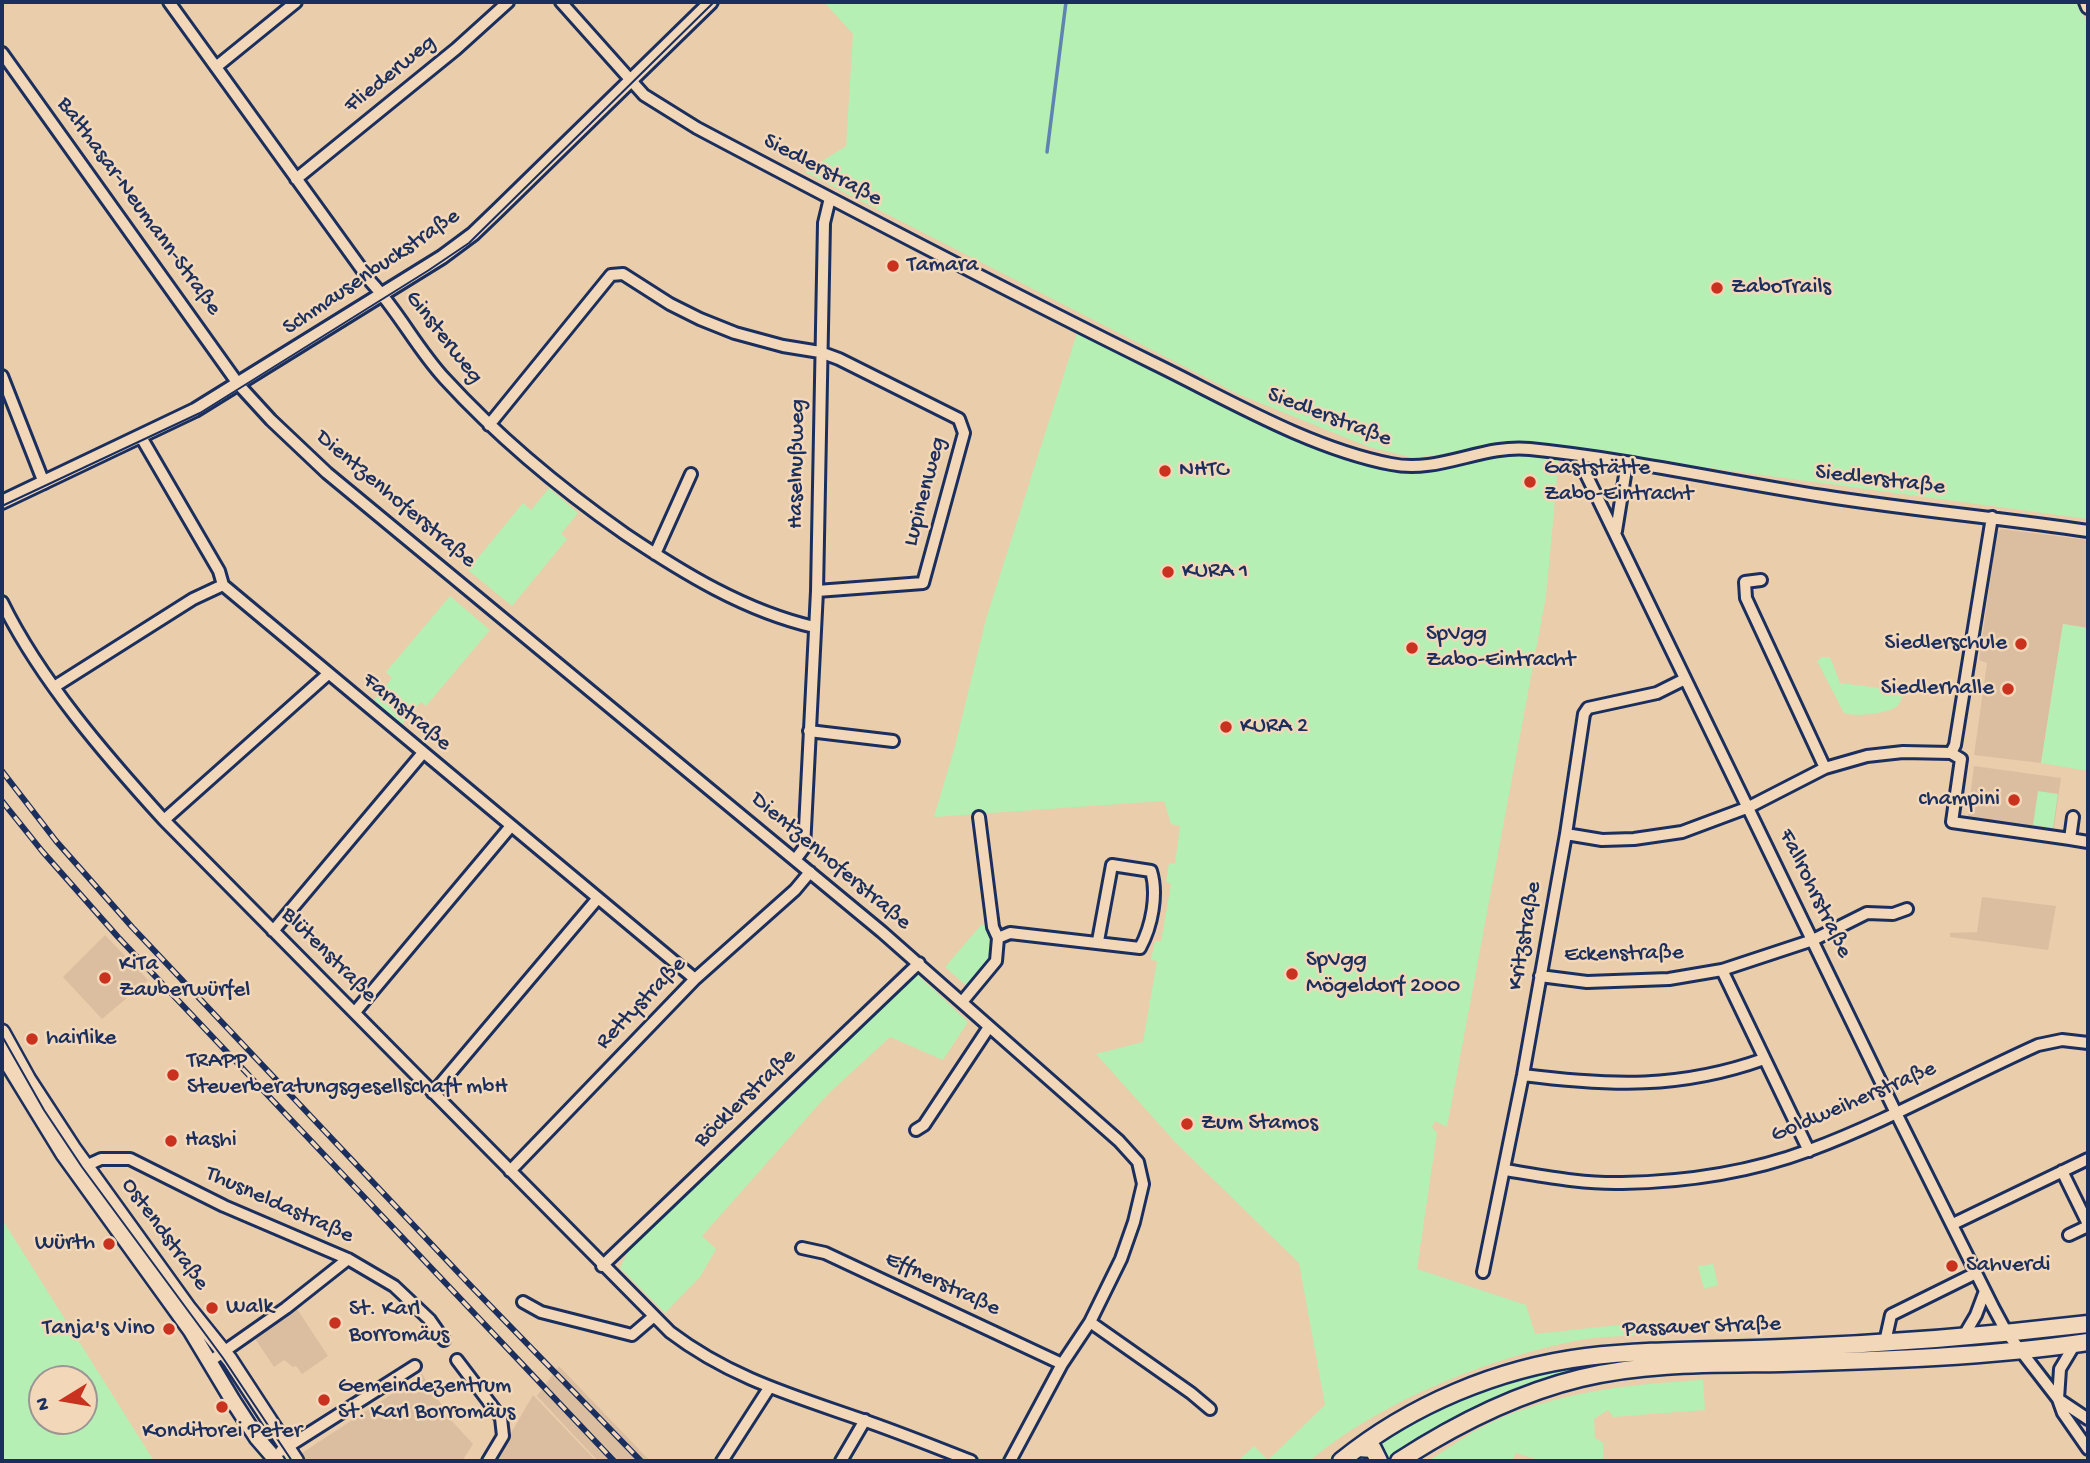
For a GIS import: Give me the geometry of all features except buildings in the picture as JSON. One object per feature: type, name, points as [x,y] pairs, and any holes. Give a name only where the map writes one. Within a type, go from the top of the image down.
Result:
[{"type":"main road","name":"Ostendstraße","points":[[2,1032],[80,1168],[223,1352],[296,1461]]},
{"type":"main road","name":"Ostendstraße","points":[[2,1055],[191,1331],[257,1438],[274,1459]]},
{"type":"main road","name":"Passauer Straße","points":[[1341,1461],[1409,1415],[1460,1391],[1508,1374],[1563,1361],[1633,1353],[1963,1337],[2088,1324]]},
{"type":"main road","name":"Passauer Straße","points":[[1399,1461],[1460,1424],[1508,1402],[1559,1384],[1615,1371],[1701,1364],[1935,1358],[2081,1343]]},
{"type":"main road","points":[[1358,1448],[1373,1449],[1379,1461]]},
{"type":"street","name":"Ginsterweg","points":[[169,2],[434,366],[489,425],[557,485],[655,554],[719,592],[797,623],[814,627]]},
{"type":"street","points":[[216,67],[296,2]]},
{"type":"street","name":"Fliederweg","points":[[296,179],[456,49],[508,2]]},
{"type":"street","name":"Siedlerstraße","points":[[561,2],[644,95],[677,116],[1086,330],[1231,401],[1340,449],[1405,466],[1440,464],[1501,449],[1525,449],[1627,463],[1826,497],[2088,531]]},
{"type":"street","name":"Schmausenbuckstraße","points":[[2,502],[195,410],[442,257],[473,234],[710,2]]},
{"type":"street","points":[[2086,2],[2088,6]]},
{"type":"street","name":"Balthasar-Neumann-Straße","points":[[2,53],[239,385]]},
{"type":"street","name":"Haselnußweg","points":[[795,860],[804,848],[817,591],[824,223],[830,198]]},
{"type":"street","points":[[489,425],[611,275],[623,274],[670,304],[735,333],[783,346],[820,352]]},
{"type":"street","name":"Lupinenweg","points":[[817,591],[923,583],[964,433],[959,419],[820,352]]},
{"type":"street","points":[[2,376],[44,483]]},
{"type":"street","name":"Dientzenhoferstraße","points":[[239,385],[327,473],[919,963],[1119,1141],[1138,1162],[1143,1184],[1121,1259],[1090,1322],[1062,1364],[1010,1461]]},
{"type":"street","name":"Farnstraße","points":[[141,437],[219,571],[223,585],[422,754],[695,979]]},
{"type":"street","name":"Fallrohrstraße","points":[[1583,457],[1582,466],[1985,1291],[2007,1333],[2058,1399],[2063,1413],[2088,1449]]},
{"type":"street","points":[[1615,534],[1627,463]]},
{"type":"street","points":[[655,554],[691,474]]},
{"type":"street","points":[[1951,753],[1955,745],[1992,517]]},
{"type":"street","points":[[1761,580],[1745,582],[1746,598],[1825,768]]},
{"type":"street","points":[[54,687],[193,599],[223,585]]},
{"type":"street","name":"Blütenstraße","points":[[2,602],[54,687],[116,767],[164,820],[653,1317],[688,1346],[720,1366],[769,1388],[864,1420],[953,1458],[971,1461]]},
{"type":"street","points":[[164,820],[328,674]]},
{"type":"street","name":"Kritzstraße","points":[[1483,1272],[1523,1075],[1566,834],[1584,714],[1588,709],[1657,693],[1685,679]]},
{"type":"street","points":[[809,731],[893,741]]},
{"type":"street","points":[[1566,834],[1602,840],[1634,839],[1682,832],[1749,807],[1825,768],[1867,756],[1903,752],[1951,753],[1961,759],[1952,822],[2088,842]]},
{"type":"street","points":[[273,931],[422,754]]},
{"type":"street","points":[[962,1002],[996,961],[998,938],[993,927],[979,817]]},
{"type":"street","points":[[2070,839],[2073,817]]},
{"type":"street","points":[[355,1012],[511,826]]},
{"type":"street","points":[[998,938],[1010,933],[1098,941],[1140,948],[1147,935],[1156,886],[1151,870],[1112,866],[1098,941]]},
{"type":"street","name":"Rettystraße","points":[[510,1171],[695,979],[795,891],[810,872]]},
{"type":"street","points":[[433,1093],[598,898]]},
{"type":"street","name":"Eckenstraße","points":[[1540,976],[1587,982],[1669,979],[1722,970],[1813,940],[1867,913],[1893,914],[1907,909]]},
{"type":"street","name":"Böcklerstraße","points":[[602,1266],[919,963]]},
{"type":"street","points":[[1722,970],[1809,1151]]},
{"type":"street","points":[[916,1130],[924,1125],[989,1027]]},
{"type":"street","name":"Goldweiherstraße","points":[[1505,1170],[1581,1181],[1622,1183],[1716,1175],[1809,1151],[2038,1045],[2062,1040],[2088,1043]]},
{"type":"street","points":[[1523,1075],[1584,1083],[1670,1082],[1731,1071],[1764,1059]]},
{"type":"street","name":"Thusneldastraße","points":[[80,1168],[101,1159],[130,1159],[224,1206],[348,1259],[394,1286],[430,1320],[444,1340]]},
{"type":"street","points":[[1953,1224],[2088,1159]]},
{"type":"street","points":[[2063,1171],[2088,1225],[2069,1235]]},
{"type":"street","name":"Effnerstraße","points":[[802,1248],[825,1253],[1062,1364]]},
{"type":"street","points":[[209,1362],[286,1308],[348,1259]]},
{"type":"street","points":[[1885,1342],[1891,1315],[1976,1273]]},
{"type":"street","points":[[1963,1337],[1976,1315],[1985,1291]]},
{"type":"street","points":[[523,1302],[541,1312],[632,1335],[653,1317]]},
{"type":"street","points":[[1090,1322],[1210,1409]]},
{"type":"street","points":[[2058,1399],[2060,1368],[2081,1343]]},
{"type":"street","points":[[457,1360],[501,1418],[503,1436],[488,1461]]},
{"type":"street","points":[[274,1459],[415,1366]]},
{"type":"street","points":[[722,1461],[769,1388]]},
{"type":"street","name":"Fallrohrstraße","points":[[2058,1399],[2088,1419]]},
{"type":"street","points":[[841,1461],[864,1420]]},
{"type":"shaded area","name":"Siedlerschule","points":[[2001,529],[2088,540],[2088,628],[2063,624],[2041,763],[1974,755],[1987,663],[1979,660],[1993,560],[1998,532]]},
{"type":"shaded area","name":"champini","points":[[1974,766],[2061,778],[2053,833],[1967,822]]},
{"type":"shaded area","points":[[1982,897],[2056,906],[2048,950],[1950,937],[1950,933],[1977,932]]},
{"type":"shaded area","name":"KiTa Zauberwürfel","points":[[105,935],[148,980],[102,1019],[63,977]]},
{"type":"shaded area","points":[[297,1309],[328,1356],[302,1374],[296,1366],[293,1367],[284,1360],[274,1367],[254,1337]]},
{"type":"shaded area","points":[[559,1366],[650,1461],[598,1461],[537,1396]]},
{"type":"shaded area","points":[[422,1374],[451,1420],[473,1444],[462,1461],[307,1461],[302,1453]]},
{"type":"shaded area","points":[[533,1395],[596,1461],[495,1461]]},
{"type":"green space","points":[[824,2],[2076,2],[2088,24],[2088,519],[1510,441],[1414,458],[1369,447],[1238,394],[805,172],[846,146],[853,34]]},
{"type":"green space","points":[[1078,330],[1292,436],[1405,471],[1432,469],[1501,453],[1559,457],[1546,596],[1447,1127],[1435,1121],[1432,1127],[1437,1133],[1417,1269],[1526,1305],[1535,1334],[1647,1322],[1655,1334],[1575,1341],[1471,1371],[1368,1420],[1310,1461],[1238,1461],[1254,1446],[1268,1460],[1325,1405],[1299,1263],[1176,1143],[1096,1054],[1143,1042],[1157,961],[1151,960],[1155,941],[1161,941],[1171,884],[1166,882],[1169,863],[1175,864],[1180,826],[1171,824],[1164,801],[934,817],[955,746],[986,619]]},
{"type":"green space","points":[[549,488],[578,513],[561,534],[567,539],[512,606],[468,570],[523,503],[531,510]]},
{"type":"green space","points":[[450,596],[490,630],[426,706],[421,702],[402,724],[374,700],[392,678],[386,672]]},
{"type":"green space","points":[[2063,624],[2088,628],[2088,771],[2041,763]]},
{"type":"green space","points":[[1822,657],[1830,657],[1840,683],[1903,691],[1899,704],[1878,713],[1844,713],[1817,661]]},
{"type":"green space","points":[[2038,791],[2058,794],[2053,828],[2033,825]]},
{"type":"green space","points":[[981,925],[988,925],[991,955],[968,987],[945,967]]},
{"type":"green space","points":[[916,973],[968,1022],[943,1060],[890,1037],[828,1094],[702,1236],[716,1249],[700,1277],[665,1313],[620,1268],[630,1247]]},
{"type":"green space","points":[[2,1219],[94,1365],[28,1365],[28,1435],[98,1435],[98,1372],[154,1461],[2,1461]]},
{"type":"green space","points":[[1713,1264],[1718,1285],[1704,1289],[1698,1266]]},
{"type":"green space","points":[[1655,1358],[1436,1432],[1390,1461],[1385,1461],[1385,1450],[1380,1441],[1429,1414],[1481,1391],[1563,1368],[1607,1361]]},
{"type":"green space","points":[[1703,1380],[1705,1410],[1613,1417],[1608,1410],[1594,1419],[1595,1438],[1603,1443],[1603,1461],[1541,1461],[1516,1453],[1513,1459],[1520,1461],[1428,1461],[1488,1424],[1540,1404],[1621,1387]]},
{"type":"waterway","points":[[1047,152],[1066,2]]},
{"type":"tram line","points":[[2,506],[200,413],[469,243],[714,2]]},
{"type":"tram line","points":[[2,1036],[44,1110],[82,1167],[223,1358],[292,1461]]},
{"type":"railway","points":[[2,771],[56,841],[132,927],[471,1286],[641,1461]]},
{"type":"railway","points":[[2,801],[118,937],[614,1461]]},
{"type":"place","name":"Tamara","points":[[893,266]]},
{"type":"place","name":"ZaboTrails","points":[[1717,288]]},
{"type":"place","name":"NHTC","points":[[1165,471]]},
{"type":"place","name":"Gaststätte Zabo-Eintracht","points":[[1530,482]]},
{"type":"place","name":"KURA 1","points":[[1168,572]]},
{"type":"place","name":"Siedlerschule","points":[[2021,644]]},
{"type":"place","name":"SpVgg Zabo-Eintracht","points":[[1412,648]]},
{"type":"place","name":"Siedlerhalle","points":[[2008,689]]},
{"type":"place","name":"KURA 2","points":[[1226,727]]},
{"type":"place","name":"champini","points":[[2014,800]]},
{"type":"place","name":"SpVgg Mögeldorf 2000","points":[[1292,974]]},
{"type":"place","name":"KiTa Zauberwürfel","points":[[105,978]]},
{"type":"place","name":"hairlike","points":[[32,1039]]},
{"type":"place","name":"TRAPP Steuerberatungsgesellschaft mbH","points":[[173,1075]]},
{"type":"place","name":"Zum Stamos","points":[[1187,1124]]},
{"type":"place","name":"Hashi","points":[[171,1141]]},
{"type":"place","name":"Würth","points":[[109,1244]]},
{"type":"place","name":"Sahverdi","points":[[1952,1266]]},
{"type":"place","name":"Walk","points":[[212,1308]]},
{"type":"place","name":"St. Karl Borromäus","points":[[335,1323]]},
{"type":"place","name":"Tanja's Vino","points":[[169,1329]]},
{"type":"place","name":"Gemeindezentrum St. Karl Borromäus","points":[[324,1400]]},
{"type":"place","name":"Konditorei Peter","points":[[222,1407]]}]
